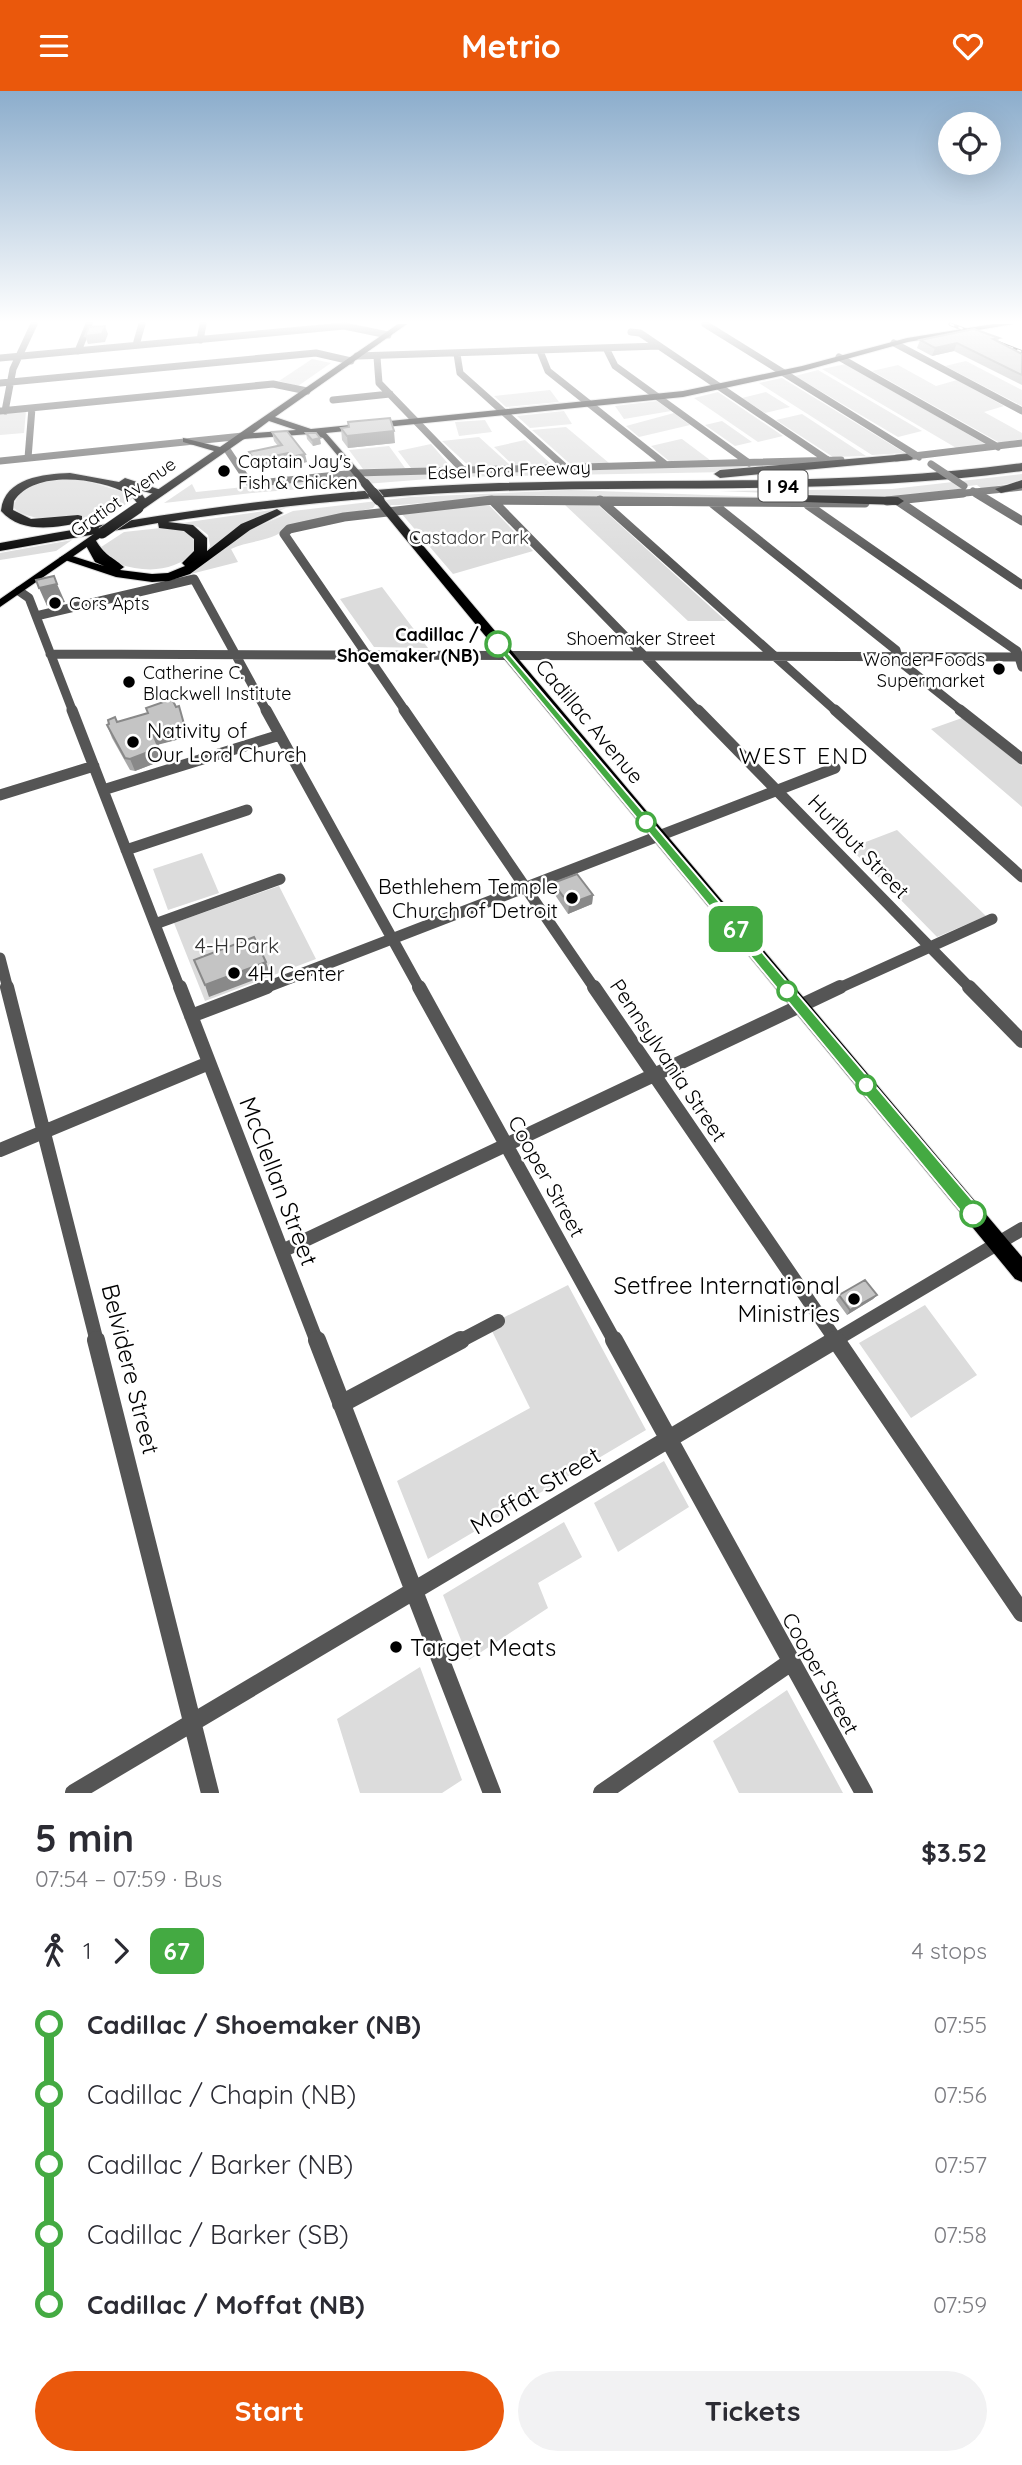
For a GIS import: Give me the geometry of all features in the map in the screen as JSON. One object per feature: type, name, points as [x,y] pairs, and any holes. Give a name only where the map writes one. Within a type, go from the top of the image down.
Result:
[{"type":"highway","points":[[648,478],[810,468],[913,457]]},
{"type":"highway","name":"Edsel Ford Freeway","points":[[0,539],[142,515],[308,494],[480,482],[866,477],[1022,461]]},
{"type":"highway","name":"Edsel Ford Freeway","points":[[0,549],[171,517],[395,492],[888,483],[1022,467]]},
{"type":"highway","points":[[0,502],[21,484],[61,474],[106,477],[161,492]]},
{"type":"highway","points":[[140,506],[135,493],[128,489],[69,477],[26,486],[11,495],[6,508],[9,515],[20,521],[54,523],[239,496],[308,494]]},
{"type":"highway","points":[[628,486],[741,495],[898,501]]},
{"type":"highway","points":[[1001,489],[1022,486]]},
{"type":"highway","points":[[65,558],[129,577],[171,575],[197,565],[244,526],[271,515],[395,492]]},
{"type":"highway","points":[[0,549],[156,525],[188,528],[197,533],[202,543],[200,552],[187,565],[166,573],[153,574],[131,571],[103,561],[92,540]]},
{"type":"main road","name":"Gratiot Avenue","points":[[0,604],[289,403]]},
{"type":"main road","points":[[243,436],[594,403]]},
{"type":"main road","points":[[268,418],[318,431]]},
{"type":"main road","name":"Cadillac Avenue","points":[[318,431],[326,436],[1022,1272]]},
{"type":"main road","points":[[186,440],[224,449]]},
{"type":"street","points":[[2,411],[78,403]]},
{"type":"street","points":[[399,403],[463,470]]},
{"type":"street","points":[[493,403],[565,467]]},
{"type":"street","points":[[666,403],[750,463]]},
{"type":"street","points":[[743,403],[829,461]]},
{"type":"street","points":[[829,403],[913,457],[931,464],[1022,521]]},
{"type":"street","points":[[921,403],[998,447]]},
{"type":"street","points":[[588,404],[664,464],[913,457],[1022,443]]},
{"type":"street","points":[[28,458],[32,408]]},
{"type":"street","points":[[0,461],[243,436]]},
{"type":"street","name":"Edsel Ford Freeway","points":[[224,449],[250,484],[356,473],[664,464]]},
{"type":"street","name":"Edsel Ford Freeway","points":[[286,531],[334,519],[492,499],[808,504],[898,501],[1001,489]]},
{"type":"street","name":"Hurlbut Street","points":[[492,499],[1022,1041]]},
{"type":"street","points":[[600,500],[1022,877]]},
{"type":"street","points":[[898,501],[1022,586]]},
{"type":"street","points":[[712,503],[896,650],[899,661],[1022,759]]},
{"type":"street","points":[[808,504],[1017,651],[1022,667]]},
{"type":"street","name":"Pennsylvania Street","points":[[286,531],[285,535],[1022,1613]]},
{"type":"street","name":"Cooper Street","points":[[36,616],[179,580],[194,579],[864,1793]]},
{"type":"street","name":"McClellan Street","points":[[19,591],[29,599],[36,616],[492,1793]]},
{"type":"street","name":"Shoemaker Street","points":[[50,655],[643,654],[1020,657]]},
{"type":"street","points":[[103,790],[280,735]]},
{"type":"street","points":[[0,795],[94,766]]},
{"type":"street","points":[[191,1016],[835,768]]},
{"type":"street","points":[[126,850],[247,810]]},
{"type":"street","points":[[155,923],[280,880]]},
{"type":"street","points":[[282,1251],[992,919]]},
{"type":"street","name":"Belvidere Street","points":[[0,958],[210,1793]]},
{"type":"street","points":[[0,1150],[209,1063]]},
{"type":"street","name":"Moffat Street","points":[[74,1793],[1022,1229]]},
{"type":"street","points":[[341,1404],[498,1321]]},
{"type":"street","points":[[602,1793],[791,1661]]},
{"type":"green space","points":[[502,403],[544,403],[506,407]]},
{"type":"green space","points":[[660,403],[671,411],[624,419],[615,406]]},
{"type":"green space","points":[[702,403],[735,403],[783,436],[758,442]]},
{"type":"green space","points":[[750,403],[784,403],[790,407],[765,413]]},
{"type":"green space","points":[[791,403],[824,403],[905,453],[872,455]]},
{"type":"green space","points":[[841,403],[875,403],[922,431],[898,437]]},
{"type":"green space","points":[[881,403],[915,403],[987,445],[958,449]]},
{"type":"green space","points":[[930,403],[999,403],[1004,406],[984,412],[1022,433],[1022,439],[1000,443]]},
{"type":"green space","points":[[26,411],[24,433],[0,435],[0,414]]},
{"type":"green space","points":[[564,411],[572,424],[530,428],[517,416]]},
{"type":"green space","points":[[674,413],[690,425],[639,437],[626,426]]},
{"type":"green space","points":[[802,414],[866,456],[833,457],[776,420]]},
{"type":"green space","points":[[485,420],[492,432],[459,436],[455,422]]},
{"type":"green space","points":[[722,421],[752,442],[735,446],[705,425]]},
{"type":"green space","points":[[566,427],[609,463],[569,463],[532,430]]},
{"type":"green space","points":[[479,437],[510,465],[469,466],[442,441]]},
{"type":"green space","points":[[682,439],[710,460],[669,461],[651,446]]},
{"type":"green space","points":[[525,440],[551,464],[513,465],[494,447]]},
{"type":"green space","points":[[431,444],[451,467],[411,468],[398,451]]},
{"type":"green space","points":[[389,446],[405,468],[363,469],[349,450]]},
{"type":"green space","points":[[849,462],[728,472],[454,477],[252,493],[164,503],[192,484],[196,492],[349,476]]},
{"type":"green space","points":[[1022,474],[1022,481],[982,489],[977,485],[960,487],[964,490],[885,497],[719,491],[892,489]]},
{"type":"green space","points":[[59,479],[81,479],[136,496],[113,512],[76,519],[33,517],[14,508],[19,495],[25,490]]},
{"type":"green space","points":[[571,490],[850,500],[495,497],[375,505],[373,508],[287,527],[275,536],[231,549],[238,562],[179,577],[205,563],[234,537],[293,511],[411,497]]},
{"type":"green space","name":"Castador Park","points":[[488,504],[533,551],[453,574],[401,513]]},
{"type":"green space","points":[[564,504],[597,504],[726,621],[688,621]]},
{"type":"green space","points":[[286,508],[237,528],[205,554],[210,546],[208,535],[198,527],[182,523]]},
{"type":"green space","points":[[170,527],[194,534],[197,551],[169,567],[129,567],[104,560],[92,553],[124,532]]},
{"type":"green space","points":[[72,540],[56,551],[0,560],[0,553]]},
{"type":"green space","points":[[382,587],[428,648],[374,647],[340,599]]},
{"type":"green space","points":[[962,718],[1022,766],[1022,807],[931,729]]},
{"type":"green space","points":[[897,830],[986,916],[937,937],[850,848]]},
{"type":"green space","points":[[202,853],[219,893],[168,910],[153,869]]},
{"type":"green space","name":"4-H Park","points":[[279,886],[316,959],[205,1001],[174,923]]},
{"type":"green space","points":[[568,1285],[646,1430],[428,1559],[397,1481],[530,1408],[489,1325]]},
{"type":"green space","points":[[925,1305],[977,1375],[911,1418],[859,1343]]},
{"type":"green space","points":[[664,1461],[689,1507],[618,1552],[594,1503]]},
{"type":"green space","points":[[564,1522],[582,1557],[538,1583],[548,1608],[469,1660],[443,1595]]},
{"type":"green space","points":[[420,1667],[462,1780],[442,1793],[360,1793],[337,1719]]},
{"type":"green space","points":[[787,1690],[843,1793],[739,1793],[713,1741]]},
{"type":"building","points":[[390,418],[394,431],[347,436],[341,428],[349,427],[348,422]]},
{"type":"building","points":[[287,431],[305,454],[291,457],[288,453],[254,460],[249,452],[282,445],[272,432]]},
{"type":"building","points":[[306,433],[316,433],[320,438],[312,440]]},
{"type":"building","points":[[54,576],[57,584],[39,588],[36,580]]},
{"type":"building","points":[[172,699],[176,707],[179,706],[184,724],[152,732],[158,746],[156,749],[130,759],[125,758],[107,725],[108,720],[115,717],[117,722],[148,713],[146,708]]},
{"type":"building","points":[[577,874],[593,895],[569,904],[553,883]]},
{"type":"building","points":[[254,937],[266,962],[205,985],[194,960]]},
{"type":"building","name":"Setfree International Ministries","points":[[865,1280],[877,1295],[850,1310],[839,1295]]},
{"type":"bus line","name":"67","points":[[498,644],[973,1214]]},
{"type":"place","name":"Captain Jay's Fish & Chicken","points":[[224,471]]},
{"type":"place","name":"Cors Apts","points":[[55,603]]},
{"type":"place","name":"Cadillac / Shoemaker (NB)","points":[[498,644]]},
{"type":"place","name":"Wonder Foods Supermarket","points":[[999,669]]},
{"type":"place","name":"Catherine C. Blackwell Institute","points":[[129,682]]},
{"type":"place","name":"Nativity of Our Lord Church","points":[[133,742]]},
{"type":"place","name":"Bethlehem Temple Church of Detroit","points":[[572,898]]},
{"type":"place","name":"4H Center","points":[[234,973]]},
{"type":"place","name":"Setfree International Ministries","points":[[854,1299]]},
{"type":"place","name":"Target Meats","points":[[396,1647]]},
{"type":"district","name":"WEST END","points":[[804,755]]}]
